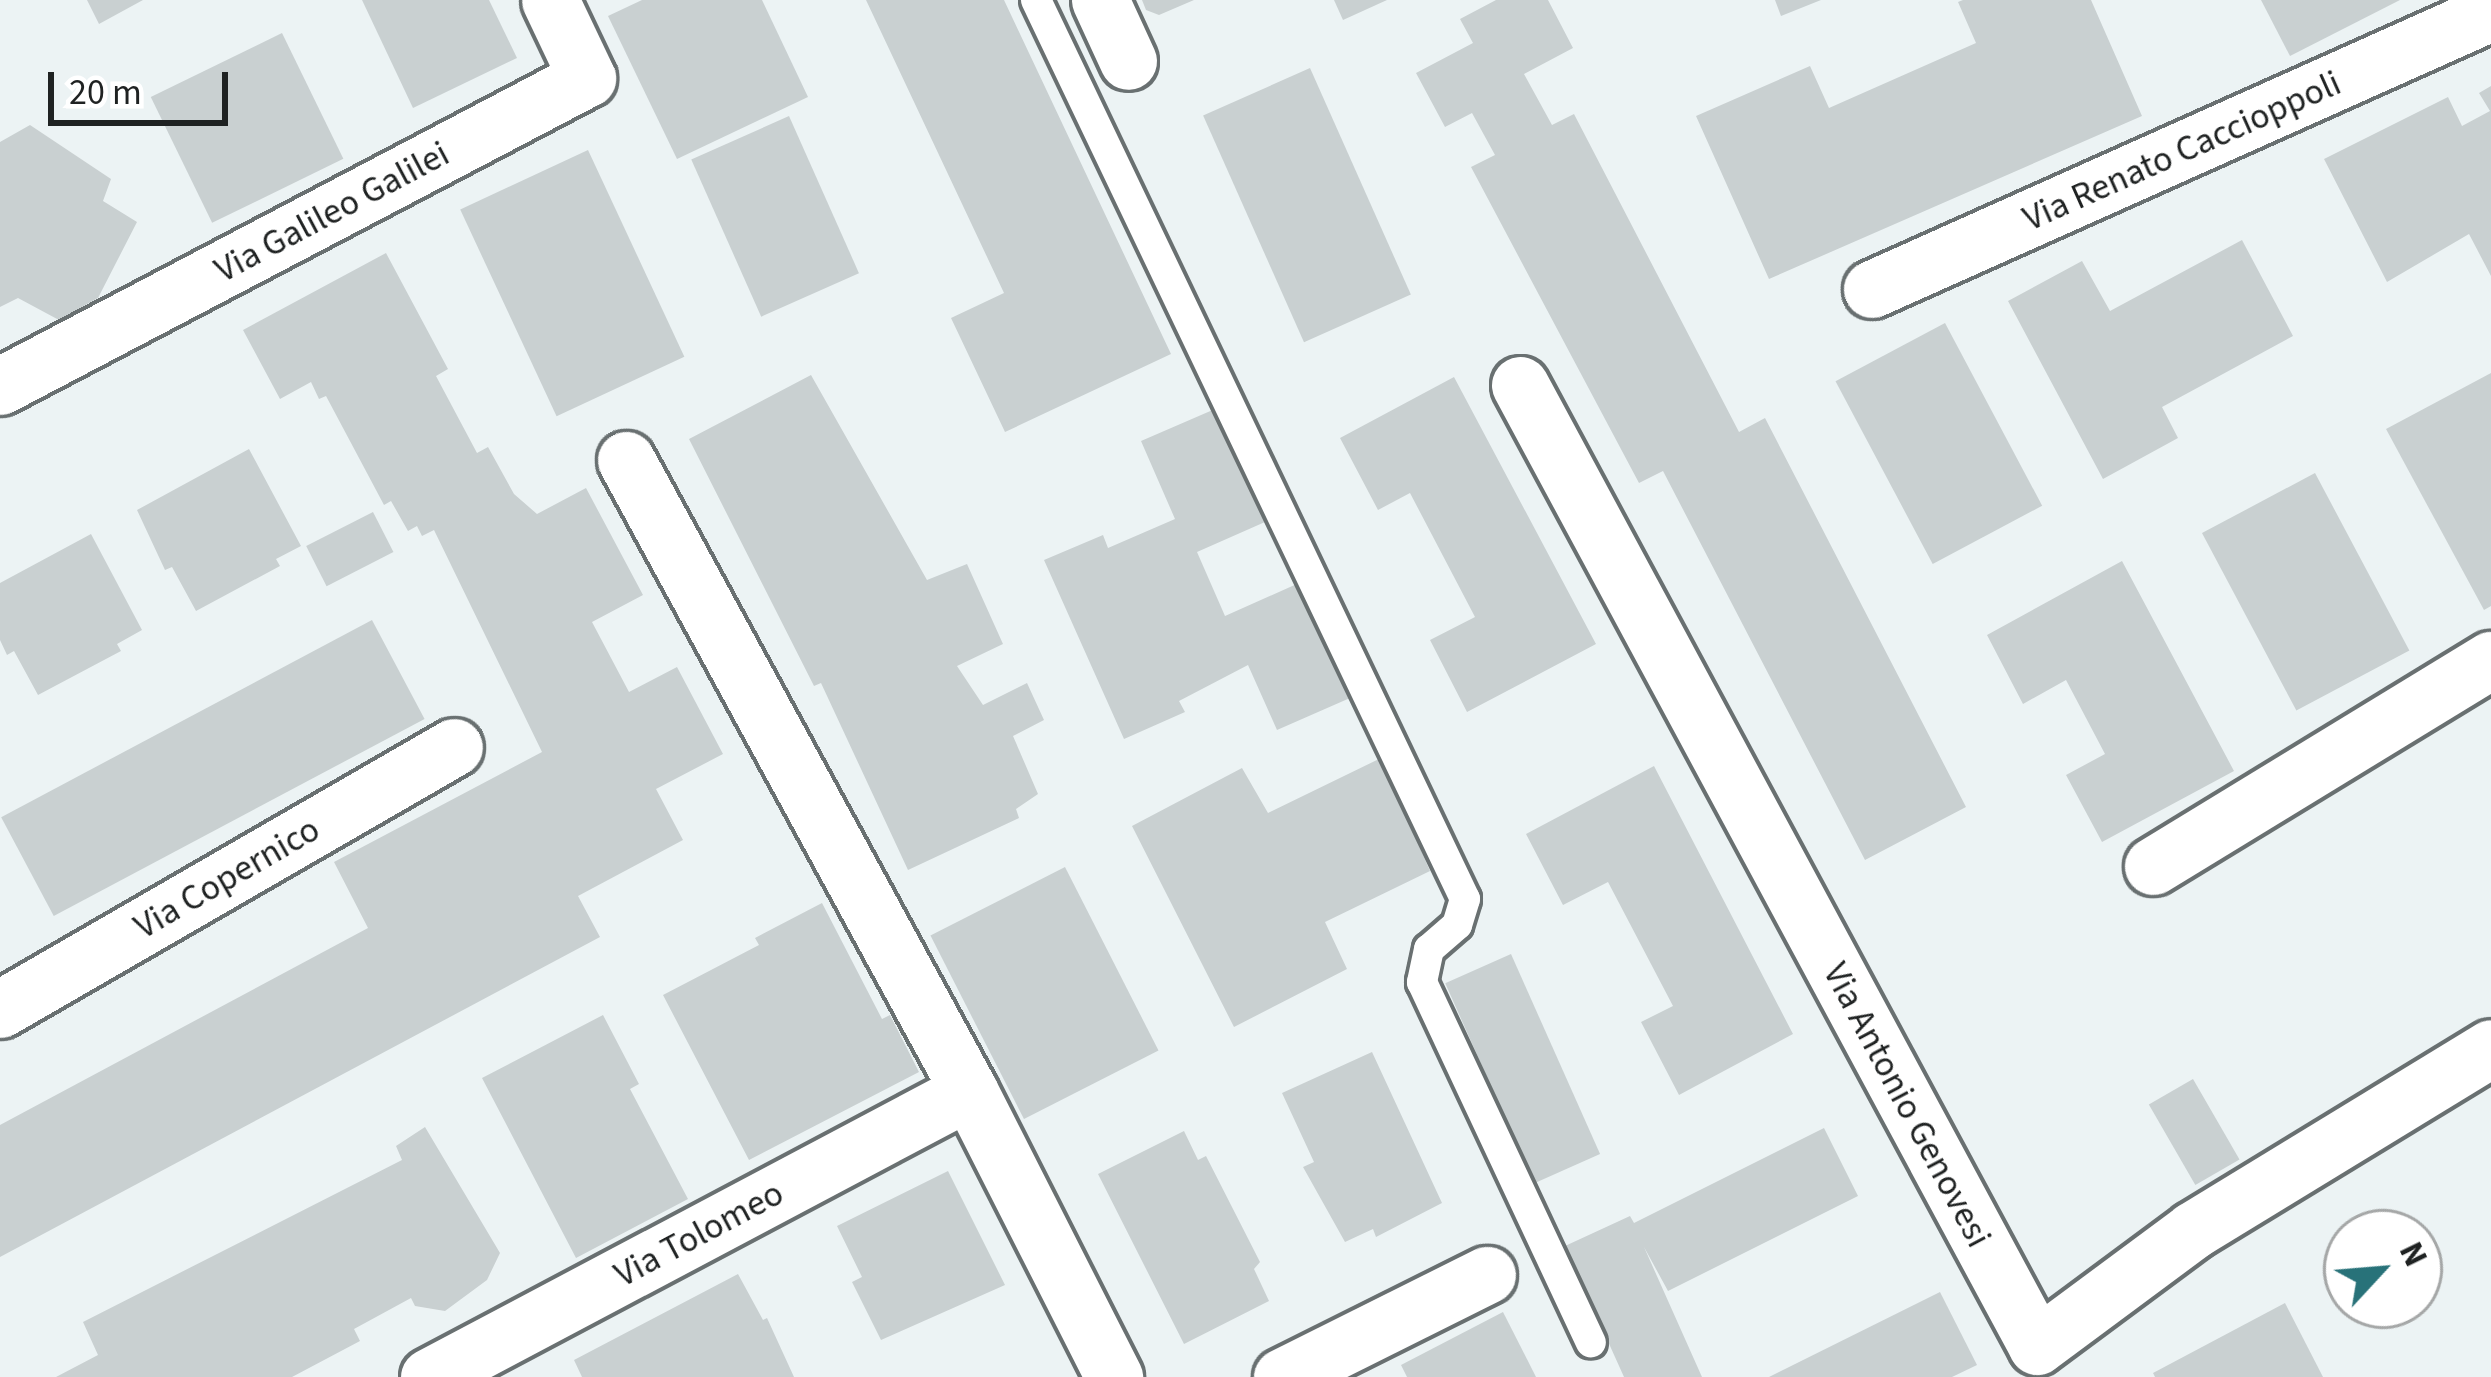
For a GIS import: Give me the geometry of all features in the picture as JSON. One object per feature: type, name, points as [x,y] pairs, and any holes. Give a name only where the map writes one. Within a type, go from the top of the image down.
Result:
[{"type":"street","name":"Via Galileo Galilei","points":[[0,386],[587,78],[550,0]]},
{"type":"street","points":[[1100,0],[1128,61]]},
{"type":"street","name":"Via Renato Caccioppoli","points":[[1872,290],[2491,12]]},
{"type":"street","name":"Via Antonio Genovesi","points":[[1520,385],[2037,1346],[2192,1230],[2491,1048]]},
{"type":"street","points":[[626,460],[970,1091],[1114,1377]]},
{"type":"street","points":[[2153,866],[2491,661]]},
{"type":"street","name":"Via Copernico","points":[[0,1009],[454,747]]},
{"type":"street","name":"Via Tolomeo","points":[[429,1377],[506,1359],[970,1091]]},
{"type":"street","points":[[1282,1377],[1487,1275]]},
{"type":"lane","points":[[1036,0],[1465,899],[1457,925],[1429,949],[1422,982],[1591,1342]]},
{"type":"building","points":[[87,0],[143,0],[99,24]]},
{"type":"building","points":[[362,0],[489,0],[517,58],[413,108]]},
{"type":"building","points":[[642,0],[762,0],[808,97],[677,159],[608,16]]},
{"type":"building","points":[[866,0],[1004,0],[1171,354],[1005,432],[951,318],[1004,293]]},
{"type":"building","points":[[1142,0],[1194,0],[1159,15],[1146,10]]},
{"type":"building","points":[[1334,0],[1387,0],[1343,20]]},
{"type":"building","points":[[1496,0],[1548,0],[1573,48],[1524,74],[1552,125],[1574,114],[1739,432],[1765,418],[1966,807],[1865,860],[1663,471],[1639,483],[1471,167],[1495,155],[1472,113],[1445,127],[1416,73],[1473,43],[1460,19]]},
{"type":"building","points":[[1775,0],[1821,0],[1781,16]]},
{"type":"building","points":[[2091,0],[2142,116],[1769,279],[1696,116],[1810,66],[1829,108],[1976,43],[1958,2]]},
{"type":"building","points":[[2261,0],[2400,0],[2290,56]]},
{"type":"building","points":[[282,33],[343,159],[212,223],[151,97]]},
{"type":"building","points":[[1310,68],[1411,295],[1304,342],[1203,116]]},
{"type":"building","points":[[2491,86],[2491,276],[2469,234],[2387,282],[2324,159],[2448,97],[2462,126],[2490,111],[2479,93]]},
{"type":"building","points":[[789,116],[859,273],[761,317],[691,160]]},
{"type":"building","points":[[30,125],[111,179],[103,201],[137,222],[98,298],[59,320],[18,298],[0,307],[0,142]]},
{"type":"building","points":[[588,150],[684,357],[557,416],[460,210]]},
{"type":"building","points":[[2242,240],[2293,336],[2162,407],[2178,438],[2103,479],[2008,301],[2082,261],[2110,311]]},
{"type":"building","points":[[386,253],[448,369],[436,376],[477,453],[488,447],[514,494],[537,514],[586,488],[643,595],[592,622],[629,692],[677,667],[723,754],[656,789],[683,840],[578,896],[600,937],[0,1257],[0,1125],[368,928],[334,862],[542,752],[434,530],[422,536],[417,526],[408,531],[391,501],[384,505],[326,396],[319,399],[311,382],[280,399],[243,330]]},
{"type":"building","points":[[1945,323],[2042,506],[1933,564],[1836,381]]},
{"type":"building","points":[[2491,373],[2491,606],[2484,610],[2386,429]]},
{"type":"building","points":[[811,375],[927,580],[967,564],[1003,644],[957,666],[983,705],[1027,683],[1044,720],[1013,736],[1038,794],[1016,809],[1019,818],[908,870],[821,683],[814,686],[689,439]]},
{"type":"building","points":[[1454,377],[1596,644],[1467,712],[1430,640],[1475,617],[1410,493],[1378,510],[1340,438]]},
{"type":"building","points":[[1215,409],[1265,522],[1197,552],[1225,616],[1299,583],[1350,698],[1277,730],[1248,665],[1179,701],[1185,712],[1124,739],[1044,560],[1103,535],[1108,548],[1175,519],[1141,441]]},
{"type":"building","points":[[249,449],[301,546],[276,559],[280,566],[196,611],[172,567],[165,570],[137,510]]},
{"type":"building","points":[[2315,473],[2409,650],[2296,711],[2202,533]]},
{"type":"building","points":[[373,512],[393,552],[327,586],[306,546]]},
{"type":"building","points":[[91,534],[142,630],[117,644],[121,651],[38,695],[14,651],[7,655],[0,640],[0,583]]},
{"type":"building","points":[[2122,561],[2234,771],[2102,842],[2066,775],[2105,754],[2066,680],[2023,704],[1987,635]]},
{"type":"building","points":[[372,620],[425,719],[54,916],[1,817]]},
{"type":"building","points":[[1381,758],[1430,871],[1325,922],[1347,969],[1234,1027],[1132,826],[1242,768],[1268,813]]},
{"type":"building","points":[[1654,766],[1793,1034],[1679,1095],[1641,1022],[1673,1006],[1608,882],[1563,905],[1526,834]]},
{"type":"building","points":[[1065,867],[1159,1051],[1024,1119],[930,936]]},
{"type":"building","points":[[822,903],[882,1019],[890,1015],[919,1072],[749,1160],[663,995],[759,945],[755,938]]},
{"type":"building","points":[[1511,954],[1600,1154],[1534,1183],[1445,983]]},
{"type":"building","points":[[603,1015],[639,1084],[630,1089],[688,1199],[576,1258],[482,1078]]},
{"type":"building","points":[[1372,1052],[1442,1203],[1376,1237],[1373,1229],[1345,1242],[1303,1167],[1314,1162],[1282,1093]]},
{"type":"building","points":[[2193,1079],[2240,1160],[2195,1185],[2149,1104]]},
{"type":"building","points":[[425,1127],[500,1253],[487,1280],[445,1311],[415,1306],[411,1298],[354,1329],[360,1341],[292,1377],[56,1377],[98,1355],[83,1322],[402,1160],[396,1146]]},
{"type":"building","points":[[1824,1128],[1858,1196],[1668,1291],[1644,1247],[1702,1377],[1624,1377],[1565,1246],[1630,1216],[1634,1223]]},
{"type":"building","points":[[1184,1131],[1198,1160],[1206,1156],[1260,1262],[1254,1269],[1269,1301],[1184,1344],[1098,1174]]},
{"type":"building","points":[[948,1171],[1005,1285],[881,1340],[852,1282],[862,1277],[837,1226]]},
{"type":"building","points":[[738,1274],[763,1320],[767,1318],[794,1377],[582,1377],[574,1360]]},
{"type":"building","points":[[1940,1292],[1977,1365],[1952,1377],[1769,1377]]},
{"type":"building","points":[[2285,1303],[2323,1377],[2155,1377],[2153,1373]]},
{"type":"building","points":[[1503,1312],[1536,1377],[1407,1377],[1401,1365]]}]
